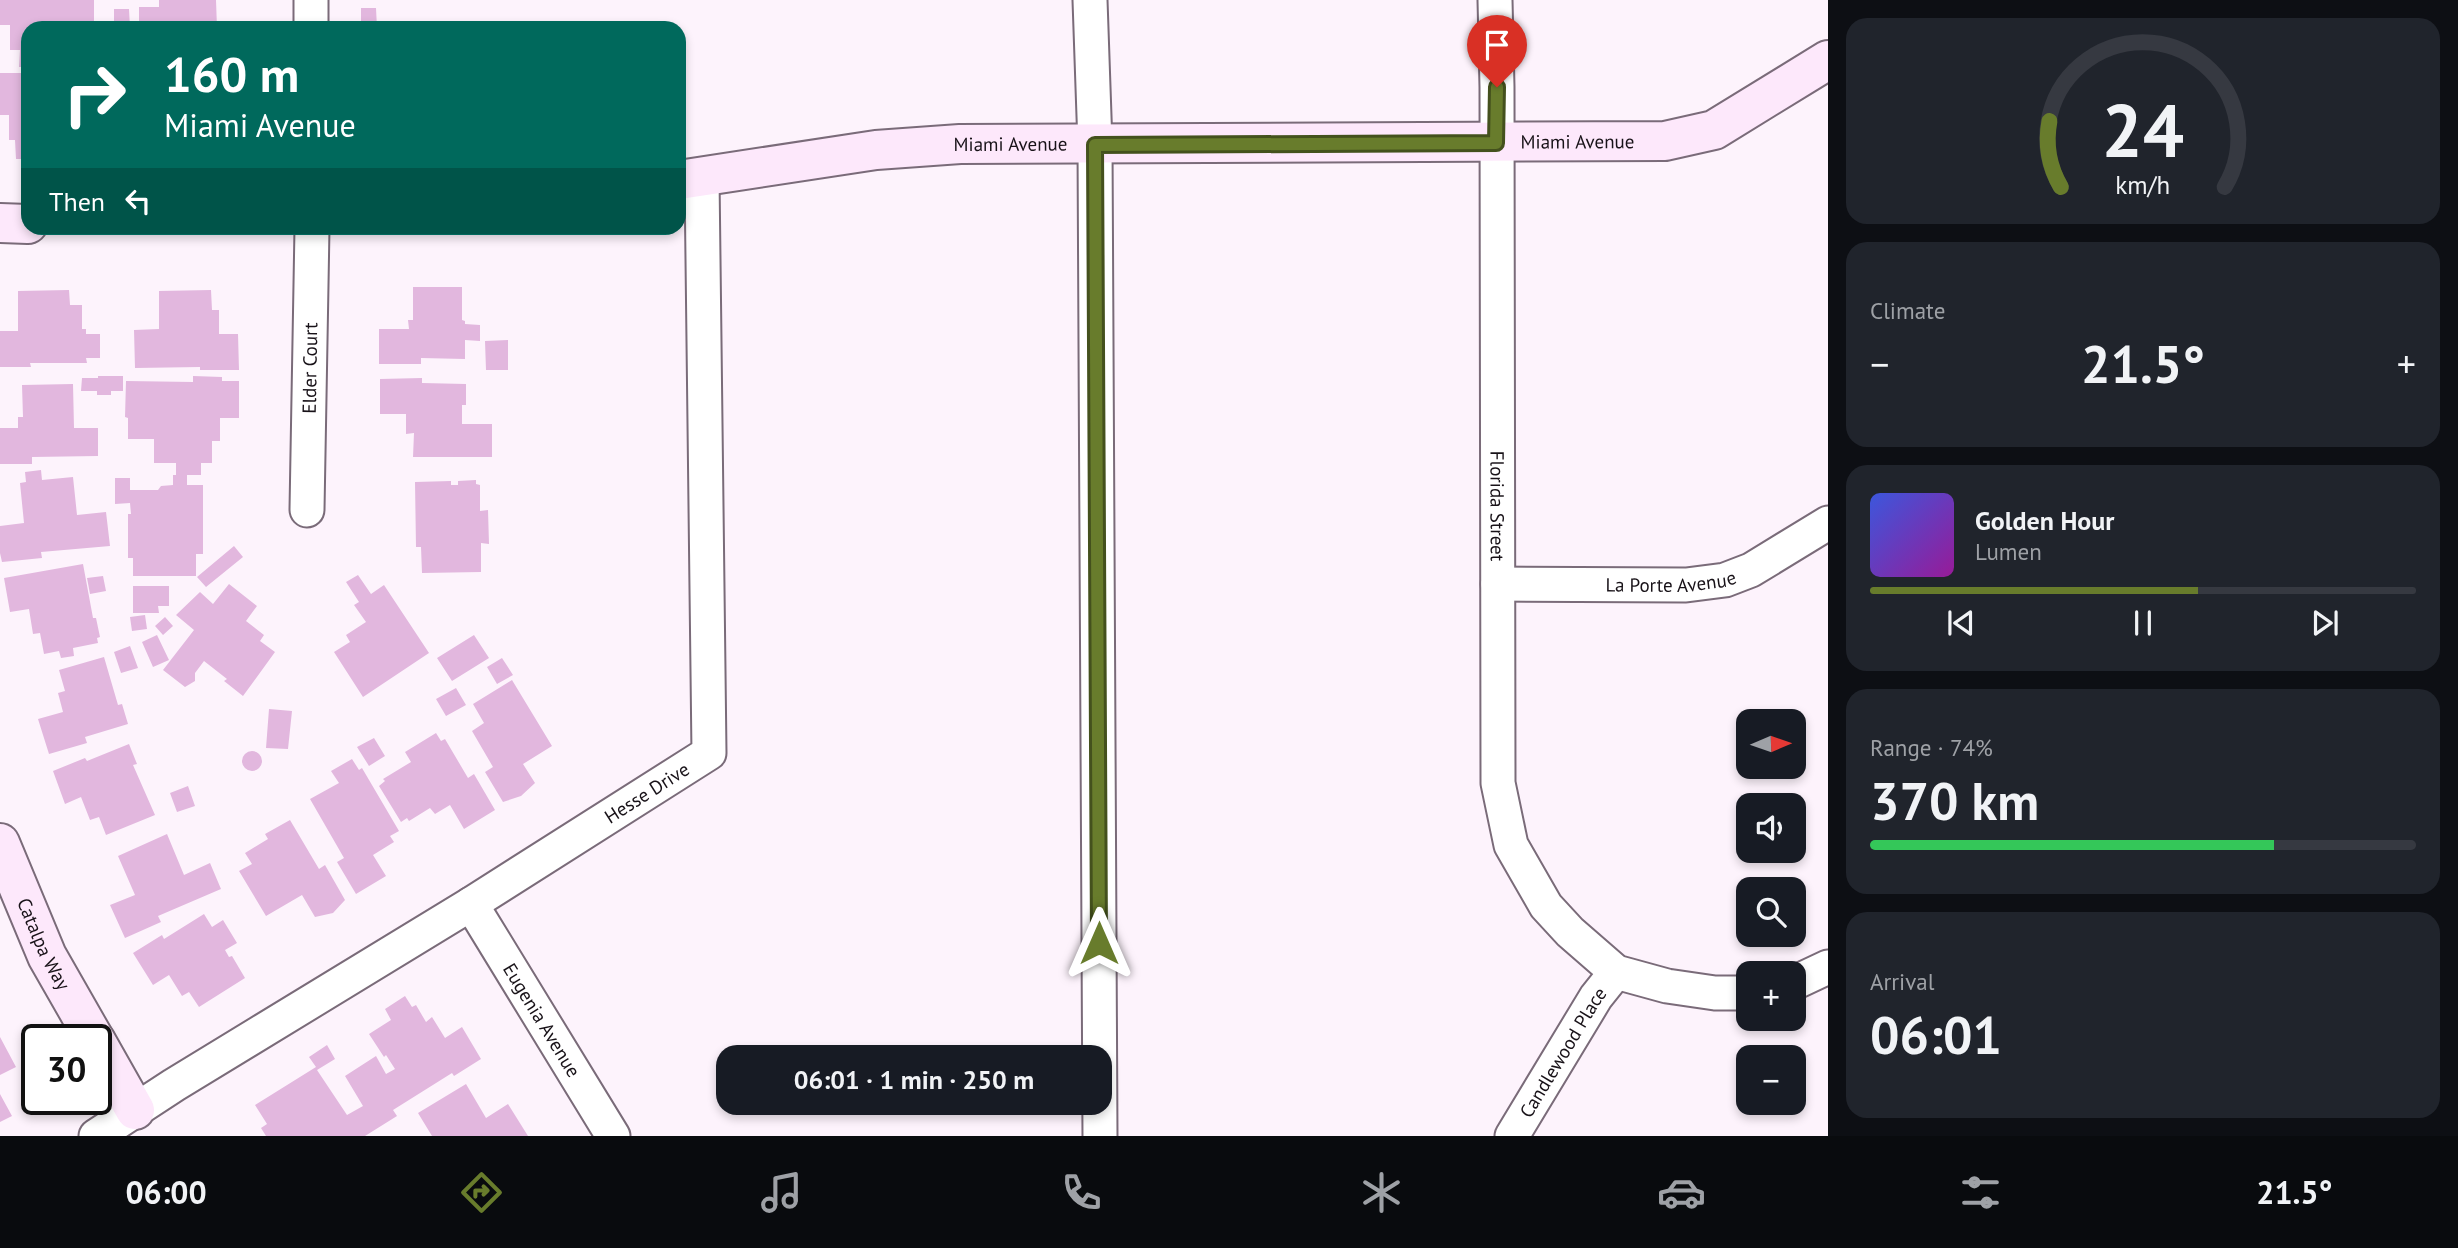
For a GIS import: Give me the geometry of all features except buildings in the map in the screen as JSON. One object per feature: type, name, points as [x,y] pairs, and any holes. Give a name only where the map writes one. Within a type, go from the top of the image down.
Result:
[{"type":"street","points":[[310,0],[311,21]]},
{"type":"street","points":[[1090,0],[1095,145],[1100,1136]]},
{"type":"street","name":"Florida Street","points":[[1495,0],[1498,783],[1511,845],[1546,906],[1570,932],[1616,972]]},
{"type":"street","name":"Miami Avenue","points":[[691,178],[876,150],[960,144],[1665,141],[1714,130],[1828,60]]},
{"type":"street","name":"Hesse Drive","points":[[96,1136],[143,1123],[471,904],[709,753],[691,178]]},
{"type":"street","points":[[0,223],[21,223]]},
{"type":"street","name":"Elder Court","points":[[307,510],[312,235]]},
{"type":"street","name":"La Porte Avenue","points":[[1498,584],[1686,585],[1725,580],[1751,570],[1828,523]]},
{"type":"street","name":"Catalpa Way","points":[[0,843],[47,956],[87,1024]]},
{"type":"street","name":"Eugenia Avenue","points":[[471,904],[613,1136]]},
{"type":"street","points":[[1806,977],[1828,967]]},
{"type":"street","points":[[1616,972],[1667,986],[1715,993],[1736,993]]},
{"type":"street","name":"Candlewood Place","points":[[1512,1136],[1596,997],[1616,972]]},
{"type":"street","name":"Catalpa Way","points":[[112,1068],[143,1123]]},
{"type":"route","points":[[1099,943],[1095,145],[1496,143],[1497,87]]}]
